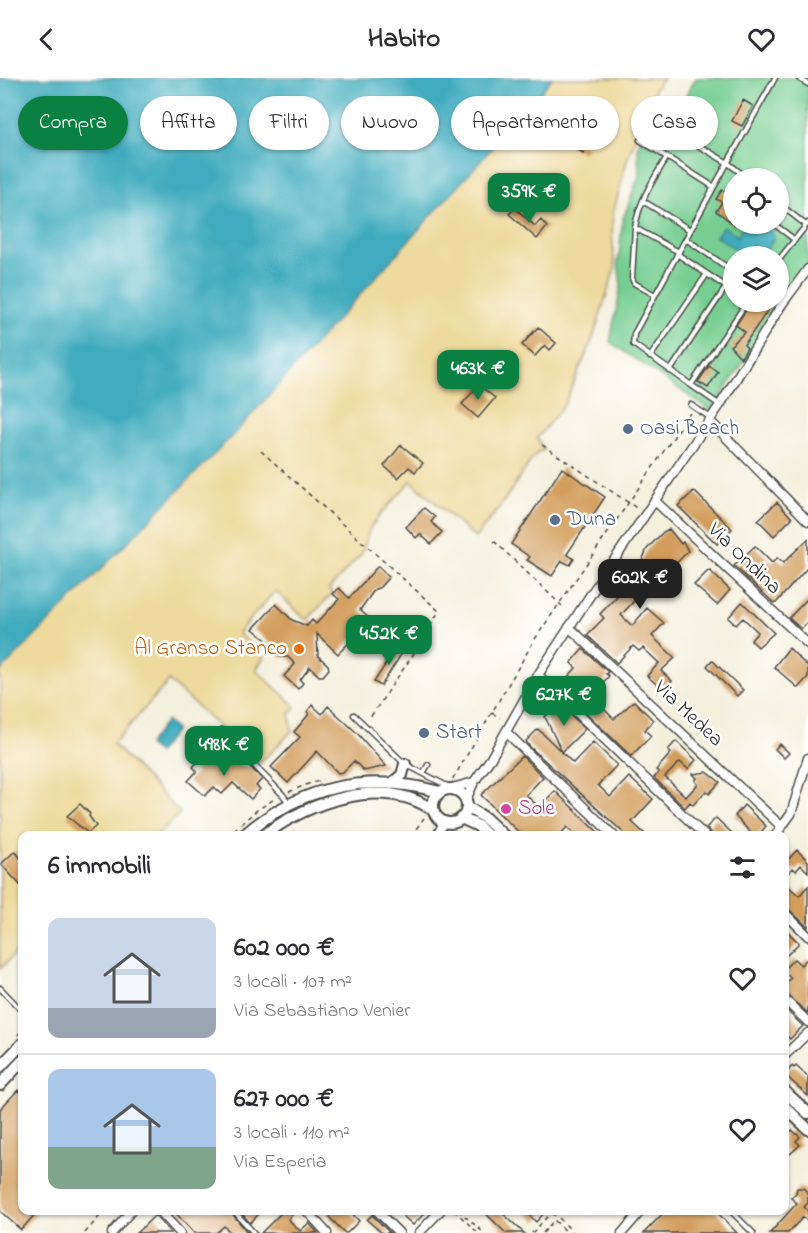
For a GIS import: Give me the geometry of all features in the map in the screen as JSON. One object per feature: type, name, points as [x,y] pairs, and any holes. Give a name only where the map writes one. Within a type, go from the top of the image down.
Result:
[{"type":"street","points":[[270,831],[285,820],[318,805],[363,795],[386,795],[413,800],[433,810],[444,822],[453,822],[461,818],[474,782],[538,675],[720,405],[783,304],[808,269]]},
{"type":"street","points":[[710,420],[808,521]]},
{"type":"street","name":"Via Ondina","points":[[655,501],[808,644]]},
{"type":"street","name":"Via Medea","points":[[569,627],[782,827]]},
{"type":"street","points":[[538,675],[700,831]]},
{"type":"street","points":[[506,732],[609,831]]},
{"type":"street","points":[[779,831],[791,814],[808,758]]},
{"type":"street","points":[[391,784],[402,775],[405,764]]},
{"type":"street","points":[[249,831],[265,818],[289,804],[336,786],[362,783],[391,784],[417,786],[440,792],[474,782]]},
{"type":"street","points":[[452,788],[461,792],[467,804],[499,831]]},
{"type":"street","points":[[433,810],[434,800],[440,792]]},
{"type":"street","points":[[461,818],[483,831]]},
{"type":"street","points":[[440,831],[444,822]]},
{"type":"street","points":[[789,917],[808,936]]},
{"type":"street","points":[[789,1004],[808,1022]]},
{"type":"street","points":[[789,1051],[808,1033]]},
{"type":"street","points":[[0,1067],[18,1048]]},
{"type":"street","points":[[0,1085],[18,1065]]},
{"type":"street","points":[[789,1096],[808,1113]]},
{"type":"street","points":[[789,1111],[808,1129]]},
{"type":"street","points":[[112,1233],[128,1215]]},
{"type":"street","points":[[164,1215],[180,1233]]},
{"type":"street","points":[[311,1215],[327,1233]]},
{"type":"street","points":[[381,1215],[399,1233]]},
{"type":"street","points":[[419,1233],[436,1215]]},
{"type":"street","points":[[622,1233],[638,1215]]},
{"type":"lane","points":[[720,405],[636,348],[632,339],[775,78]]},
{"type":"lane","points":[[798,78],[808,84]]},
{"type":"lane","points":[[656,150],[714,187]]},
{"type":"lane","points":[[706,150],[734,168]]},
{"type":"lane","points":[[655,294],[634,283],[632,278],[635,228],[642,201],[668,157]]},
{"type":"lane","points":[[642,201],[690,231]]},
{"type":"lane","points":[[789,211],[807,224],[789,247]]},
{"type":"lane","points":[[635,228],[678,253],[723,285]]},
{"type":"lane","points":[[787,234],[795,240]]},
{"type":"lane","points":[[686,239],[723,264]]},
{"type":"lane","points":[[650,357],[707,274]]},
{"type":"lane","points":[[670,371],[723,292]]},
{"type":"lane","points":[[691,386],[740,312]]},
{"type":"lane","points":[[693,406],[710,420]]},
{"type":"lane","points":[[354,715],[405,764],[452,788]]},
{"type":"lane","points":[[211,753],[219,760],[230,749],[243,762],[252,764],[284,795],[289,804]]},
{"type":"lane","points":[[423,773],[428,765]]},
{"type":"lane","points":[[0,988],[18,1007]]},
{"type":"lane","points":[[238,1215],[254,1233]]},
{"type":"lane","points":[[735,1215],[753,1233]]},
{"type":"path","points":[[452,788],[453,778],[535,639],[561,605],[693,406]]},
{"type":"path","points":[[542,445],[647,514]]},
{"type":"path","points":[[261,451],[439,611],[366,725]]},
{"type":"path","points":[[494,542],[561,605]]},
{"type":"path","points":[[492,712],[500,718]]},
{"type":"path","points":[[415,831],[427,814],[433,810]]},
{"type":"path","points":[[85,1233],[101,1215]]},
{"type":"path","points":[[459,1215],[478,1233]]},
{"type":"path","points":[[464,1215],[484,1233]]},
{"type":"path","points":[[532,1233],[550,1215]]},
{"type":"path","points":[[554,1215],[574,1233]]},
{"type":"path","points":[[543,1233],[554,1220],[568,1233]]},
{"type":"green space","points":[[696,78],[808,78],[808,266],[789,294],[789,246],[723,246],[723,312],[777,312],[711,411],[610,342],[621,285],[618,263],[623,219],[639,176],[638,150],[718,150],[718,96],[685,96]]},
{"type":"sand","points":[[519,78],[663,78],[652,96],[631,96],[631,150],[613,214],[615,268],[592,341],[564,405],[537,438],[544,450],[538,452],[532,459],[499,508],[475,538],[411,481],[370,528],[362,553],[329,589],[332,594],[307,620],[275,591],[238,633],[264,657],[256,670],[296,707],[290,714],[292,731],[260,763],[169,681],[113,744],[180,813],[161,831],[18,831],[18,950],[0,969],[0,659],[455,150],[619,150],[619,96],[503,96]]},
{"type":"water","points":[[0,78],[552,78],[538,96],[451,96],[451,150],[491,150],[235,433],[0,672]]},
{"type":"water","points":[[723,226],[723,234],[738,236],[739,234],[773,234],[774,238],[769,246],[731,246],[716,236]]},
{"type":"water","points":[[166,721],[176,730],[158,753],[148,745]]},
{"type":"building","points":[[743,100],[753,106],[742,126],[732,121]]},
{"type":"building","points":[[722,190],[723,216],[716,211],[722,202],[716,199]]},
{"type":"building","points":[[515,208],[535,226],[541,220],[547,227],[537,239],[509,214]]},
{"type":"building","points":[[744,312],[767,312],[744,345],[747,348],[741,358],[730,346],[745,332],[736,325]]},
{"type":"building","points":[[538,327],[556,343],[550,350],[545,345],[535,356],[522,345]]},
{"type":"building","points":[[709,366],[718,372],[708,388],[698,382]]},
{"type":"building","points":[[479,385],[495,398],[478,418],[462,404]]},
{"type":"building","points":[[401,445],[423,463],[415,472],[409,467],[398,478],[384,466]]},
{"type":"building","name":"Duna","points":[[562,468],[605,497],[567,554],[574,559],[570,565],[562,561],[552,576],[527,560],[530,557],[511,544]]},
{"type":"building","points":[[694,491],[732,529],[725,536],[728,539],[723,544],[720,542],[717,544],[678,506]]},
{"type":"building","points":[[777,502],[792,518],[774,536],[758,520]]},
{"type":"building","points":[[424,508],[435,517],[431,522],[442,532],[431,544],[420,534],[416,538],[406,527]]},
{"type":"building","points":[[669,529],[681,544],[683,542],[688,551],[670,570],[666,567],[621,615],[632,626],[647,608],[664,623],[652,636],[675,658],[661,671],[672,681],[663,690],[647,676],[659,663],[643,648],[639,651],[633,646],[617,663],[587,635],[604,618],[600,614],[617,596],[613,592],[642,561],[647,549],[663,532]]},
{"type":"building","points":[[808,539],[808,567],[776,603],[734,566],[755,546],[772,563],[777,558],[783,563]]},
{"type":"building","points":[[378,566],[389,577],[379,588],[375,589],[360,610],[371,620],[338,654],[317,634],[318,656],[328,665],[329,669],[323,676],[319,676],[310,667],[300,680],[303,683],[298,689],[284,676],[295,664],[288,657],[281,657],[275,652],[271,644],[253,629],[276,604],[292,620],[307,626],[312,620],[316,624],[339,599],[333,594],[339,588],[349,598]]},
{"type":"building","points":[[709,570],[730,590],[717,605],[694,585]]},
{"type":"building","points":[[808,598],[808,621],[801,629],[789,618]]},
{"type":"building","points":[[742,602],[774,633],[758,647],[751,640],[758,632],[743,618],[736,625],[728,618]]},
{"type":"building","points":[[398,645],[404,650],[381,686],[374,682]]},
{"type":"building","points":[[789,648],[808,667],[808,677],[798,688],[774,667]]},
{"type":"building","points":[[583,649],[608,672],[606,674],[609,676],[591,696],[614,719],[634,701],[653,720],[645,730],[651,736],[631,756],[559,687],[576,668],[571,663]]},
{"type":"building","points":[[712,660],[743,690],[737,696],[707,666]]},
{"type":"building","points":[[312,705],[322,714],[328,706],[357,733],[386,766],[364,771],[354,761],[343,772],[338,773],[317,751],[288,783],[271,767],[300,737],[294,732],[309,714],[307,712]]},
{"type":"building","points":[[555,707],[568,712],[585,729],[562,752],[545,717]]},
{"type":"building","points":[[222,727],[253,756],[250,759],[245,758],[232,745],[223,751],[210,740]]},
{"type":"building","points":[[538,729],[573,763],[593,742],[617,765],[598,785],[610,797],[629,777],[653,799],[632,822],[642,831],[622,831],[526,741]]},
{"type":"building","points":[[676,741],[696,760],[688,769],[680,762],[665,777],[686,797],[698,784],[693,774],[707,772],[720,782],[709,794],[706,791],[693,805],[690,802],[685,808],[654,778],[659,772],[656,770],[671,753],[668,750]]},
{"type":"building","points":[[780,744],[789,753],[784,758],[775,749]]},
{"type":"building","points":[[205,754],[214,763],[219,764],[233,759],[230,755],[241,765],[250,767],[262,779],[256,786],[260,789],[251,799],[233,783],[222,794],[214,787],[205,796],[188,781],[197,771],[193,767]]},
{"type":"building","points":[[522,756],[543,777],[526,795],[539,807],[555,791],[597,831],[571,831],[567,827],[563,831],[518,831],[481,795]]},
{"type":"building","points":[[80,804],[90,814],[96,826],[90,831],[86,831],[67,816]]},
{"type":"building","points":[[744,805],[766,826],[762,831],[749,831],[735,816]]},
{"type":"building","points":[[716,818],[730,831],[709,831],[706,828]]},
{"type":"building","points":[[797,850],[808,861],[808,872],[801,865],[796,871],[793,868],[789,872],[789,859]]},
{"type":"building","points":[[15,851],[18,855],[18,883],[1,864]]},
{"type":"building","points":[[808,886],[808,927],[789,910],[789,887],[799,896]]},
{"type":"building","points":[[789,933],[799,943],[789,953]]},
{"type":"building","points":[[808,958],[808,1013],[789,997],[789,980],[791,978],[789,964],[794,959],[801,965]]},
{"type":"building","points":[[789,1013],[803,1026],[789,1038]]},
{"type":"building","points":[[792,1066],[794,1068],[796,1066],[808,1077],[808,1096],[789,1079],[789,1070]]},
{"type":"building","points":[[18,1090],[18,1215],[34,1215],[21,1230],[0,1211],[0,1109]]},
{"type":"building","points":[[792,1130],[800,1137],[796,1141],[800,1145],[790,1154],[789,1153],[789,1133]]},
{"type":"building","points":[[797,1188],[803,1188],[808,1193],[808,1203],[804,1207],[808,1211],[808,1222],[803,1217],[788,1233],[770,1233],[786,1215],[789,1215],[797,1203],[791,1198]]},
{"type":"building","points":[[155,1215],[171,1233],[136,1233],[144,1226]]},
{"type":"building","points":[[178,1215],[233,1215],[248,1233],[231,1233],[224,1226],[216,1233],[194,1233]]},
{"type":"building","points":[[243,1215],[258,1215],[250,1223]]},
{"type":"building","points":[[279,1215],[292,1215],[288,1219],[300,1231],[309,1223],[318,1233],[261,1233]]},
{"type":"building","points":[[331,1215],[354,1215],[359,1221],[345,1233],[329,1217]]},
{"type":"building","points":[[372,1215],[390,1233],[382,1233],[367,1220]]},
{"type":"building","points":[[404,1215],[423,1215],[413,1225]]},
{"type":"building","points":[[487,1215],[504,1215],[524,1233],[506,1233]]},
{"type":"building","points":[[529,1215],[542,1215],[536,1222]]},
{"type":"building","points":[[661,1215],[720,1215],[737,1233],[644,1233]]},
{"type":"place","name":"Oasi Beach","points":[[628,429]]},
{"type":"place","name":"Duna","points":[[555,520]]},
{"type":"place","name":"Al Granso Stanco","points":[[299,649]]},
{"type":"place","name":"Start","points":[[424,733]]},
{"type":"place","name":"Sole","points":[[506,809]]}]
